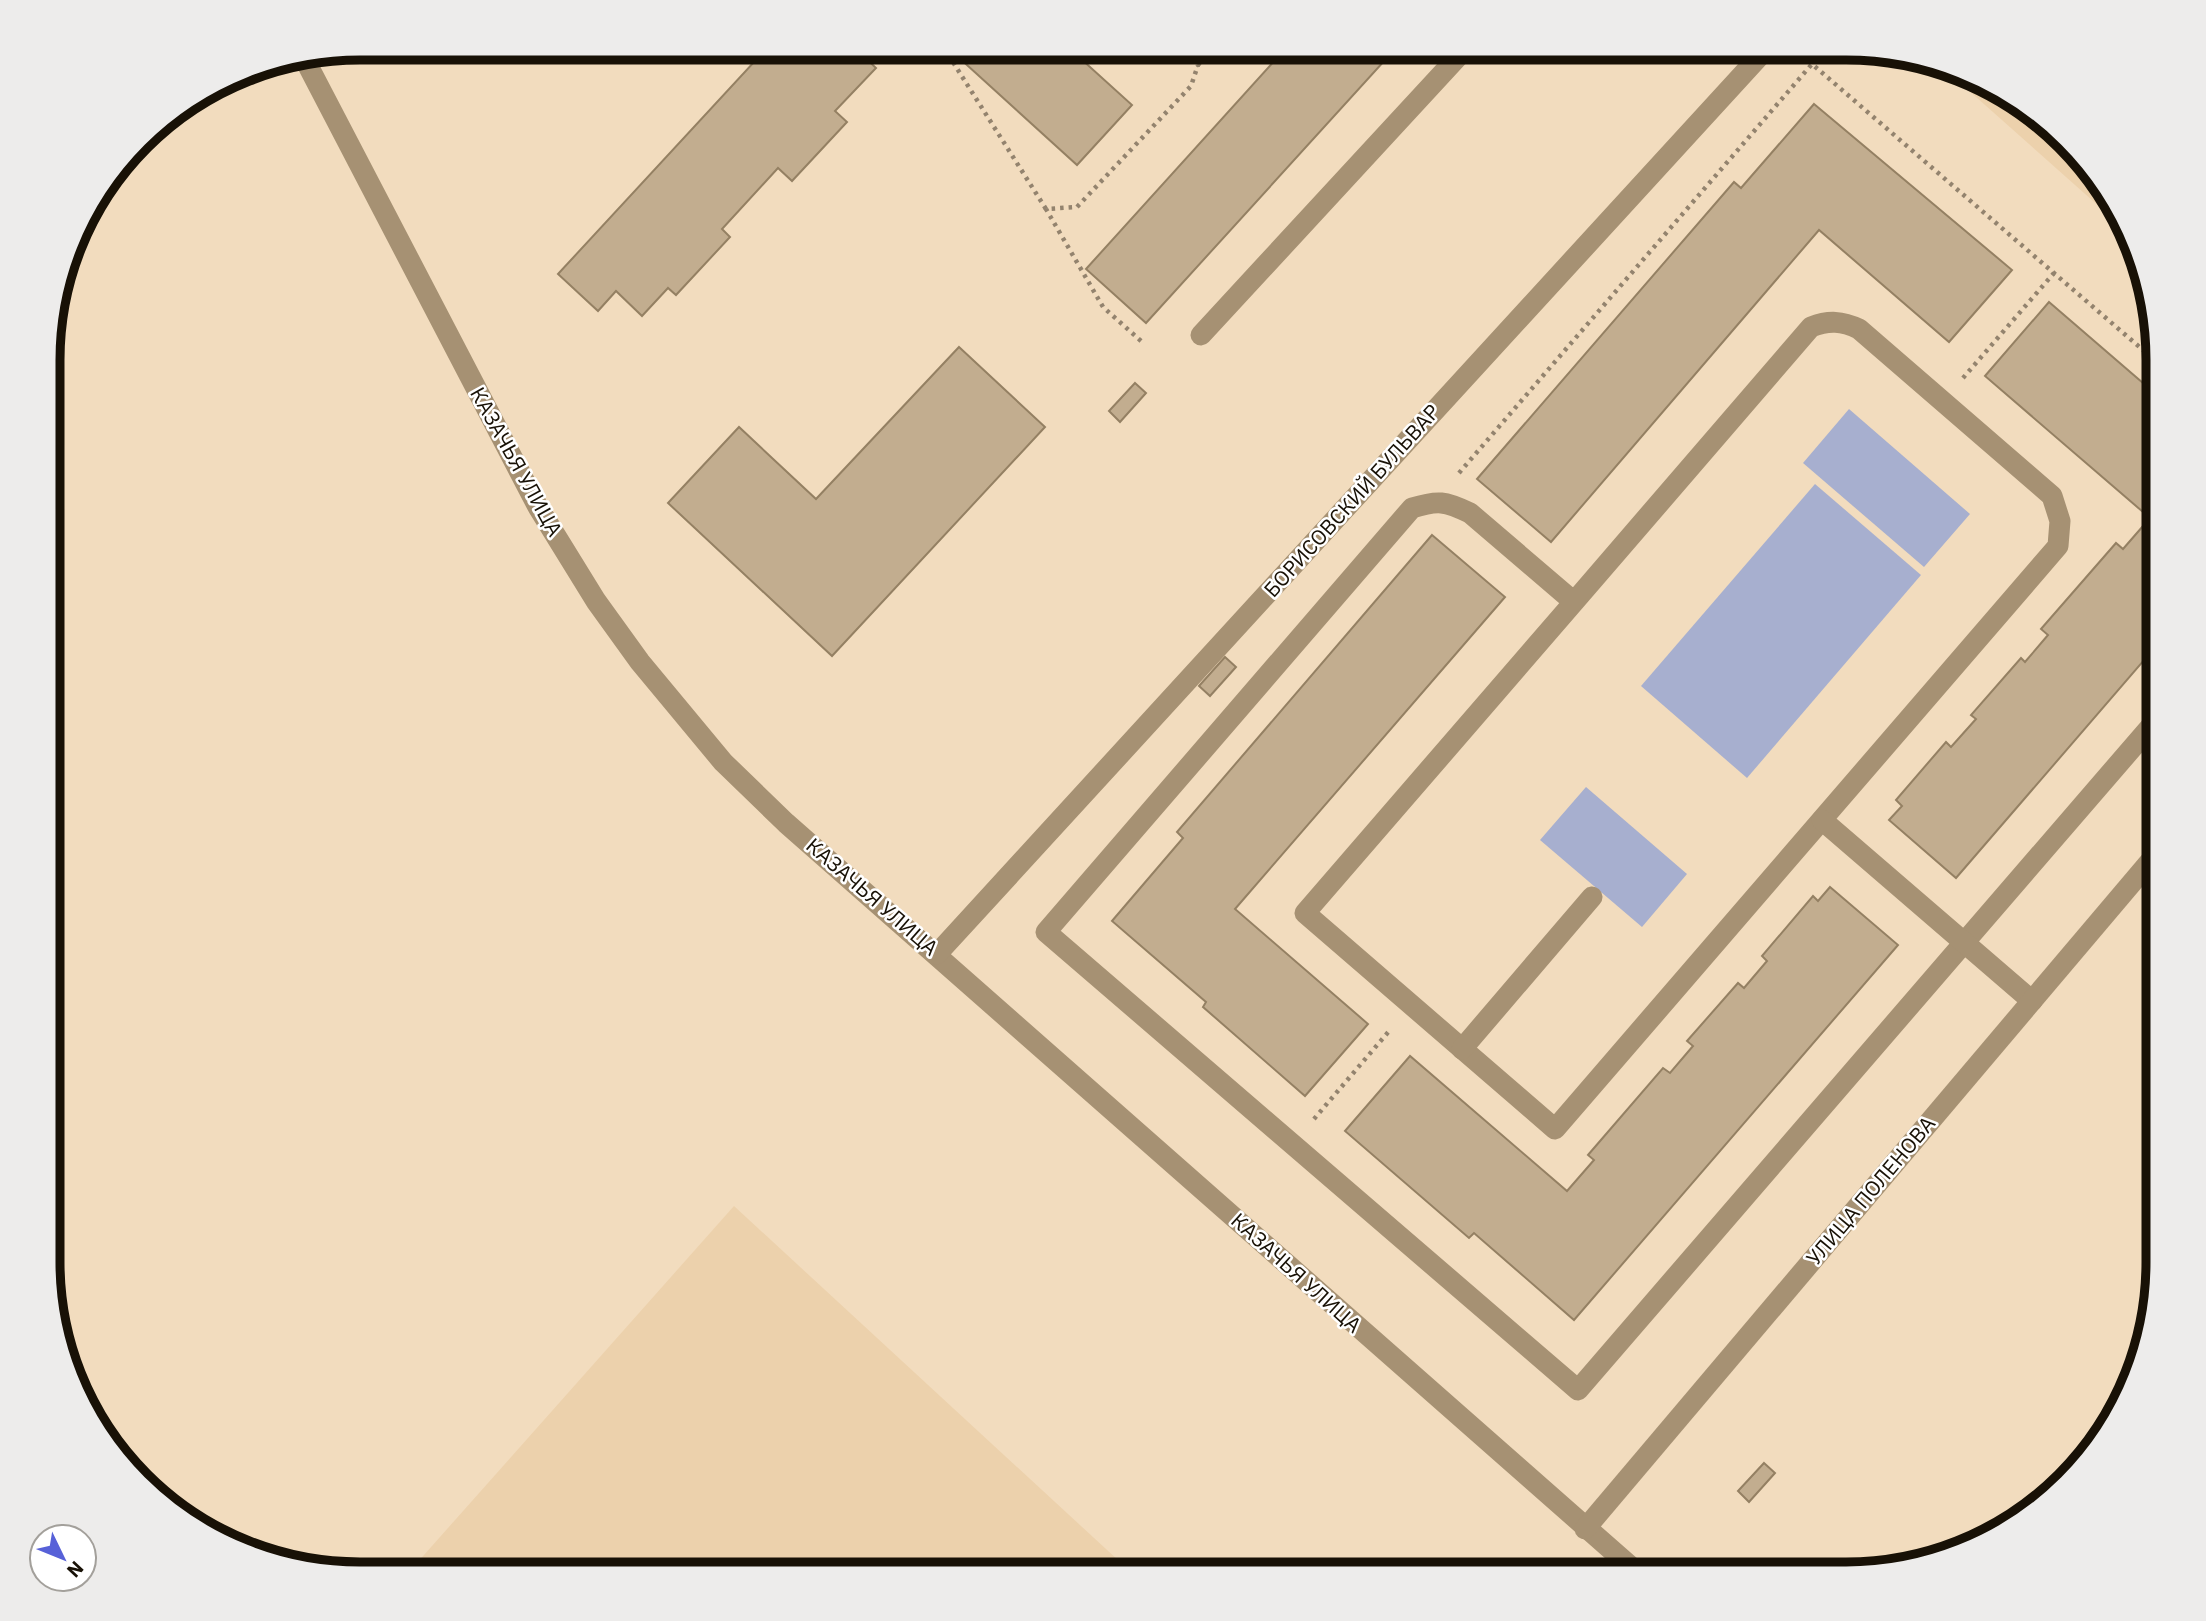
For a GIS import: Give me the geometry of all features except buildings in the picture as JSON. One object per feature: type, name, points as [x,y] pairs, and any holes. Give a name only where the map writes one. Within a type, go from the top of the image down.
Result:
[{"type":"street","points":[[1200,335],[1455,60]]},
{"type":"street","name":"БОРИСОВСКИЙ БУЛЬВАР","points":[[937,954],[1756,60]]},
{"type":"street","name":"КАЗАЧЬЯ УЛИЦА","points":[[306,64],[538,507],[596,601],[640,662],[723,762],[1625,1562]]},
{"type":"street","points":[[1835,322],[1859,329],[1943,401],[2052,496],[2060,522],[2058,546],[1555,1129],[1305,913],[1811,327],[1835,322]]},
{"type":"street","points":[[1574,602],[1470,513],[1435,501],[1412,508],[1046,932],[1577,1390],[2146,732]]},
{"type":"street","points":[[1822,820],[2032,1001]]},
{"type":"street","name":"УЛИЦА ПОЛЕНОВА","points":[[1585,1529],[2146,866]]},
{"type":"street","points":[[1462,1049],[1592,897]]},
{"type":"path","points":[[952,60],[1046,209],[1103,307],[1141,341]]},
{"type":"path","points":[[1192,60],[1198,65]]},
{"type":"path","points":[[1046,209],[1077,208],[1191,86],[1198,65],[1203,60]]},
{"type":"path","points":[[1435,501],[1812,64],[2146,353]]},
{"type":"path","points":[[1943,401],[2054,273]]},
{"type":"path","points":[[1292,1144],[1411,1005]]},
{"type":"shaded area","points":[[1958,81],[2013,110],[2059,147],[2096,193],[2109,215]]},
{"type":"shaded area","points":[[1849,409],[1970,514],[1924,567],[1803,463]]},
{"type":"shaded area","points":[[1815,484],[1921,575],[1747,778],[1641,686]]},
{"type":"shaded area","points":[[1586,787],[1687,874],[1642,927],[1540,840]]},
{"type":"shaded area","points":[[734,1206],[1120,1562],[418,1562]]}]
